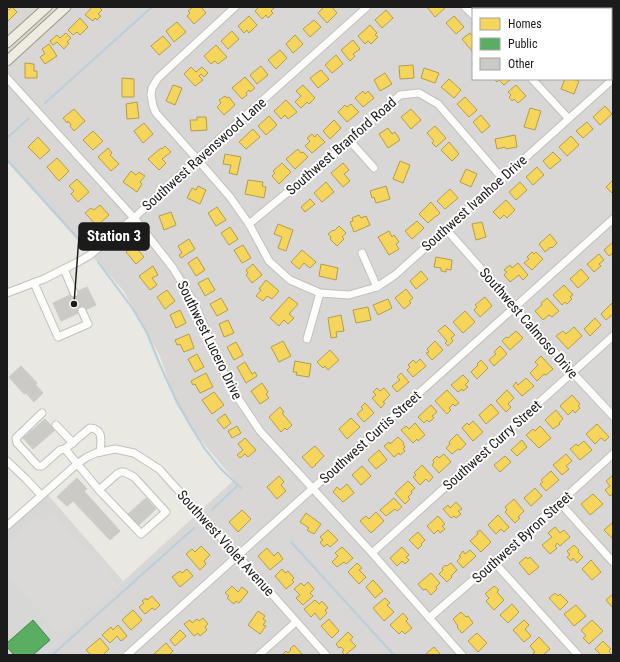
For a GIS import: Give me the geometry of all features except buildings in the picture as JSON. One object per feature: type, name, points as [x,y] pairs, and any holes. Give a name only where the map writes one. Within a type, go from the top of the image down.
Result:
[{"type":"main road","points":[[7,43],[47,7]]},
{"type":"main road","points":[[7,61],[66,7]]},
{"type":"street","name":"Southwest Ivanhoe Drive","points":[[235,7],[155,82],[152,91],[152,102],[156,113],[230,197],[249,224],[269,261],[290,280],[320,293],[349,295],[377,287],[395,275],[611,80]]},
{"type":"street","name":"Southwest Ravenswood Lane","points":[[7,293],[34,283],[64,269],[90,254],[134,218],[197,158],[367,7]]},
{"type":"street","name":"Southwest Lucero Drive","points":[[7,78],[134,218],[173,268],[195,304],[223,371],[238,398],[260,430],[462,655]]},
{"type":"street","points":[[533,80],[568,118]]},
{"type":"street","name":"Southwest Branford Road","points":[[249,224],[350,141],[400,95],[419,93],[438,104],[502,178]]},
{"type":"street","points":[[350,141],[374,168]]},
{"type":"street","name":"Southwest Curtis Street","points":[[127,655],[613,219]]},
{"type":"street","name":"Southwest Calmoso Drive","points":[[446,229],[572,372],[613,416]]},
{"type":"street","points":[[362,253],[377,287]]},
{"type":"street","points":[[64,269],[74,293]]},
{"type":"street","points":[[34,283],[58,337],[88,324],[82,311]]},
{"type":"street","points":[[307,339],[320,293]]},
{"type":"street","name":"Southwest Curry Street","points":[[372,553],[613,336]]},
{"type":"street","points":[[7,526],[76,464],[87,457],[100,452],[100,432],[96,429],[90,428],[65,449],[60,450],[42,466],[38,466],[17,443],[16,438],[42,413]]},
{"type":"street","points":[[56,425],[73,443]]},
{"type":"street","points":[[65,449],[99,490],[141,534],[166,512],[134,476],[124,472],[117,474],[99,490]]},
{"type":"street","name":"Southwest Violet Avenue","points":[[100,452],[115,449],[134,453],[159,469],[326,655]]},
{"type":"street","name":"Southwest Byron Street","points":[[429,618],[494,562],[613,454]]},
{"type":"street","points":[[7,461],[41,495]]},
{"type":"street","points":[[560,503],[613,562]]},
{"type":"street","points":[[494,562],[578,655]]},
{"type":"street","points":[[259,655],[296,622]]},
{"type":"shaded area","points":[[7,7],[42,7],[7,38]]},
{"type":"shaded area","points":[[51,7],[61,7],[7,56],[7,47]]},
{"type":"shaded area","points":[[71,7],[230,7],[160,71],[149,88],[148,103],[153,115],[193,159],[134,213],[7,72],[7,65]]},
{"type":"shaded area","points":[[240,7],[362,7],[198,154],[159,111],[155,98],[156,89],[165,75]]},
{"type":"shaded area","points":[[372,7],[460,7],[472,20],[472,80],[528,80],[563,118],[503,173],[439,101],[400,92],[348,139],[250,219],[233,194],[202,159]]},
{"type":"shaded area","points":[[470,7],[581,8],[472,8]]},
{"type":"shaded area","points":[[538,80],[607,80],[569,114]]},
{"type":"shaded area","points":[[7,83],[129,218],[88,252],[7,161]]},
{"type":"shaded area","points":[[613,83],[613,214],[516,302],[451,229]]},
{"type":"shaded area","points":[[418,97],[435,107],[497,178],[393,272],[379,282],[363,249],[357,252],[373,285],[349,292],[321,289],[292,277],[272,258],[253,225],[349,146],[373,172],[378,167],[355,141],[401,99]]},
{"type":"shaded area","points":[[197,163],[227,199],[244,224],[266,262],[316,295],[303,342],[309,343],[322,296],[350,298],[382,288],[446,234],[511,307],[313,483],[263,428],[241,396],[226,369],[198,302],[176,265],[138,218]]},
{"type":"shaded area","points":[[133,223],[170,270],[192,306],[220,372],[235,400],[257,433],[308,488],[238,551],[201,510],[234,480],[195,433],[176,404],[160,356],[123,290],[92,256]]},
{"type":"shaded area","points":[[613,223],[613,332],[573,367],[520,307]]},
{"type":"shaded area","points":[[515,312],[568,372],[372,548],[317,488]]},
{"type":"shaded area","points":[[613,340],[613,411],[577,372]]},
{"type":"shaded area","points":[[572,377],[613,421],[613,450],[430,613],[377,553]]},
{"type":"shaded area","points":[[613,459],[613,557],[565,503]]},
{"type":"shaded area","points":[[312,493],[457,655],[331,655],[243,556]]},
{"type":"shaded area","points":[[47,494],[123,581],[42,655],[7,655],[7,532]]},
{"type":"shaded area","points":[[559,508],[613,567],[613,655],[583,655],[499,562]]},
{"type":"shaded area","points":[[51,513],[87,552],[91,549],[112,571],[108,575],[117,584],[60,635],[7,576],[7,543],[33,518],[44,520]]},
{"type":"shaded area","points":[[196,515],[233,556],[123,655],[42,655]]},
{"type":"shaded area","points":[[237,560],[291,622],[254,655],[132,655]]},
{"type":"shaded area","points":[[494,567],[574,655],[467,655],[434,618]]},
{"type":"shaded area","points":[[296,627],[321,655],[264,655]]},
{"type":"waterway","points":[[45,103],[152,7]]},
{"type":"waterway","points":[[7,138],[28,119]]},
{"type":"waterway","points":[[7,160],[84,245]]},
{"type":"waterway","points":[[98,262],[133,309],[147,333],[175,398],[205,449],[220,468],[241,488]]},
{"type":"waterway","points":[[212,510],[238,485]]},
{"type":"waterway","points":[[52,655],[194,528]]},
{"type":"waterway","points":[[291,542],[394,655]]},
{"type":"tunnel","points":[[74,293],[82,311]]},
{"type":"place","name":"Station 3","points":[[74,304]]}]
